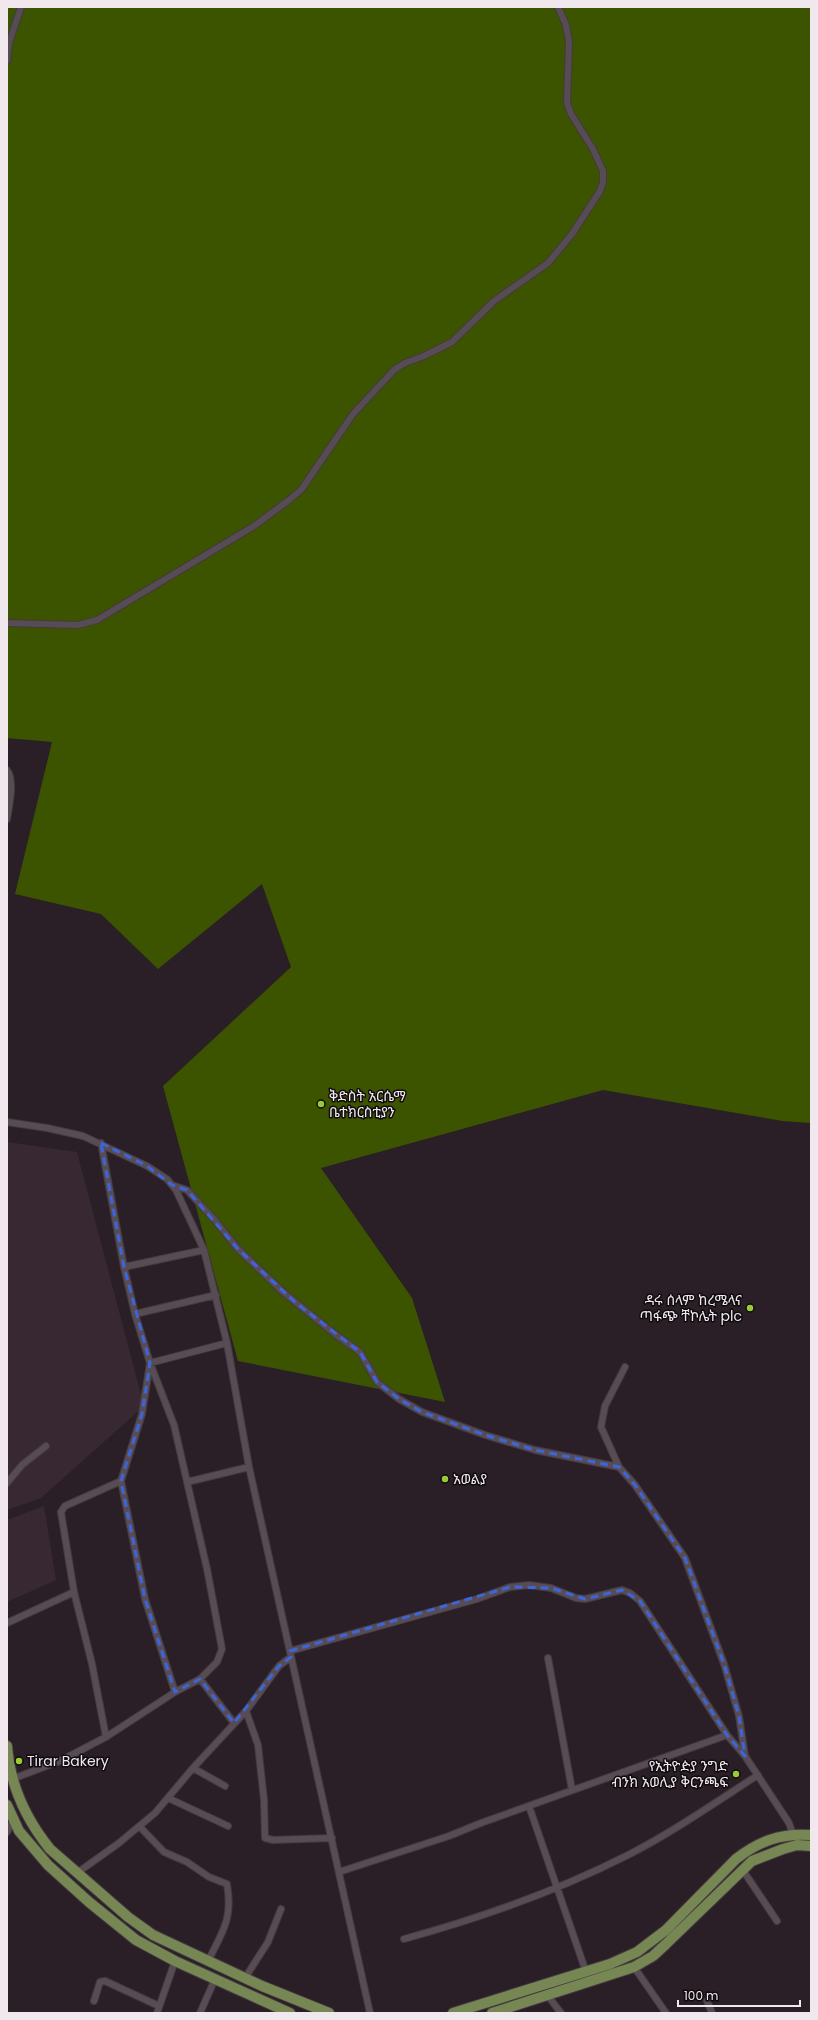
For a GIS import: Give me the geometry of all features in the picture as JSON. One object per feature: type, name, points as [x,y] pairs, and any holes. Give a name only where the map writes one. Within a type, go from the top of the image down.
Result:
[{"type":"main road","points":[[7,1746],[12,1779],[19,1799],[32,1824],[50,1849],[142,1928],[179,1949],[329,2013]]},
{"type":"main road","points":[[7,1805],[13,1821],[21,1833],[48,1865],[89,1902],[136,1940],[174,1961],[290,2013]]},
{"type":"main road","points":[[21,1833],[32,1824]]},
{"type":"main road","points":[[453,2013],[624,1959],[649,1945],[692,1905],[736,1859],[748,1850],[770,1839],[793,1834],[811,1835]]},
{"type":"main road","points":[[492,2013],[634,1967],[666,1944],[752,1861],[772,1852],[797,1846],[811,1846]]},
{"type":"street","points":[[7,61],[10,43],[22,7]]},
{"type":"street","points":[[7,623],[78,625],[98,620],[254,526],[301,490],[353,414],[394,370],[404,363],[424,356],[452,342],[494,301],[548,263],[591,207],[603,182],[603,171],[599,159],[576,124],[567,103],[569,42],[566,25],[558,7]]},
{"type":"street","points":[[7,770],[10,774],[11,793],[7,819]]},
{"type":"street","points":[[7,1122],[47,1128],[83,1136],[147,1166],[167,1179],[176,1190],[204,1250],[227,1343],[249,1467],[370,2013]]},
{"type":"street","points":[[12,1779],[60,1761],[106,1737],[175,1692],[200,1679],[217,1662],[222,1649],[207,1569],[188,1482],[174,1425],[150,1363],[136,1314],[124,1267],[100,1143]]},
{"type":"street","points":[[172,1185],[187,1190],[214,1219],[238,1249],[283,1292],[336,1335],[360,1352],[377,1382],[400,1399],[422,1412],[485,1435],[535,1450],[618,1467]]},
{"type":"street","points":[[124,1267],[204,1250]]},
{"type":"street","points":[[136,1314],[216,1295]]},
{"type":"street","points":[[150,1363],[227,1343]]},
{"type":"street","points":[[150,1363],[142,1414],[121,1481],[144,1599],[175,1692]]},
{"type":"street","points":[[624,1367],[605,1406],[601,1420],[601,1427],[618,1467],[635,1485],[685,1558],[724,1664],[739,1716],[745,1756]]},
{"type":"street","points":[[7,1483],[22,1465],[46,1446]]},
{"type":"street","points":[[188,1482],[249,1467]]},
{"type":"street","points":[[106,1737],[92,1664],[74,1592],[60,1515],[62,1509],[69,1504],[121,1481]]},
{"type":"street","points":[[77,1873],[140,1827],[246,1711],[268,1679],[290,1654],[477,1599],[510,1587],[529,1585],[551,1588],[576,1598],[585,1599],[622,1590],[630,1592],[640,1601],[727,1735],[745,1756],[789,1823],[797,1846]]},
{"type":"street","points":[[7,1623],[74,1592]]},
{"type":"street","points":[[548,1658],[572,1790]]},
{"type":"street","points":[[200,1679],[234,1723]]},
{"type":"street","points":[[246,1711],[258,1745],[264,1800],[265,1838],[273,1840],[332,1838]]},
{"type":"street","points":[[339,1872],[449,1836],[572,1790],[727,1735]]},
{"type":"street","points":[[193,1768],[226,1786]]},
{"type":"street","points":[[404,1939],[458,1924],[556,1887],[629,1854],[702,1811],[758,1775]]},
{"type":"street","points":[[168,1798],[228,1826]]},
{"type":"street","points":[[529,1806],[586,1972]]},
{"type":"street","points":[[7,1832],[13,1821]]},
{"type":"street","points":[[140,1827],[164,1852],[187,1862],[209,1876],[227,1884],[228,1918],[208,1961]]},
{"type":"street","points":[[742,1869],[777,1922]]},
{"type":"street","points":[[245,1978],[268,1942],[281,1909]]},
{"type":"street","points":[[94,2001],[100,1982],[105,1981],[158,2010],[174,1961]]},
{"type":"street","points":[[634,1967],[666,2013]]},
{"type":"street","points":[[200,2013],[215,1979]]},
{"type":"street","points":[[548,1996],[561,2013]]},
{"type":"street","points":[[706,2001],[712,2013]]},
{"type":"highlighted area","points":[[101,1143],[147,1166],[172,1185],[187,1190],[238,1249],[296,1303],[360,1352],[377,1382],[399,1399],[422,1412],[485,1435],[535,1450],[619,1467],[635,1485],[685,1558],[724,1664],[739,1716],[745,1756],[727,1735],[640,1601],[622,1590],[585,1599],[551,1588],[510,1587],[290,1651],[291,1657],[279,1666],[234,1723],[200,1679],[175,1692],[145,1599],[121,1481],[142,1414],[150,1363],[124,1267]]},
{"type":"shaded area","points":[[7,1142],[77,1152],[144,1406],[41,1498],[7,1510]]},
{"type":"shaded area","points":[[44,1506],[56,1580],[7,1602],[7,1520]]},
{"type":"green space","points":[[7,7],[811,7],[811,1123],[783,1121],[603,1090],[321,1168],[412,1298],[445,1402],[238,1361],[163,1086],[291,967],[262,884],[158,969],[101,914],[15,894],[52,742],[7,738]]},
{"type":"place","name":"ቅድስት አርሴማ ቤተክርስቲያን","points":[[321,1104]]},
{"type":"place","name":"ዳሩ ሰላም ከረሜላና ጣፋጭ ቸኮሌት plc","points":[[750,1308]]},
{"type":"place","name":"አወልያ","points":[[445,1479]]},
{"type":"place","name":"Tirar Bakery","points":[[19,1761]]},
{"type":"place","name":"የኢትዮዽያ ንግድ ብንክ አወሊያ ቅርንጫፍ","points":[[736,1774]]}]
